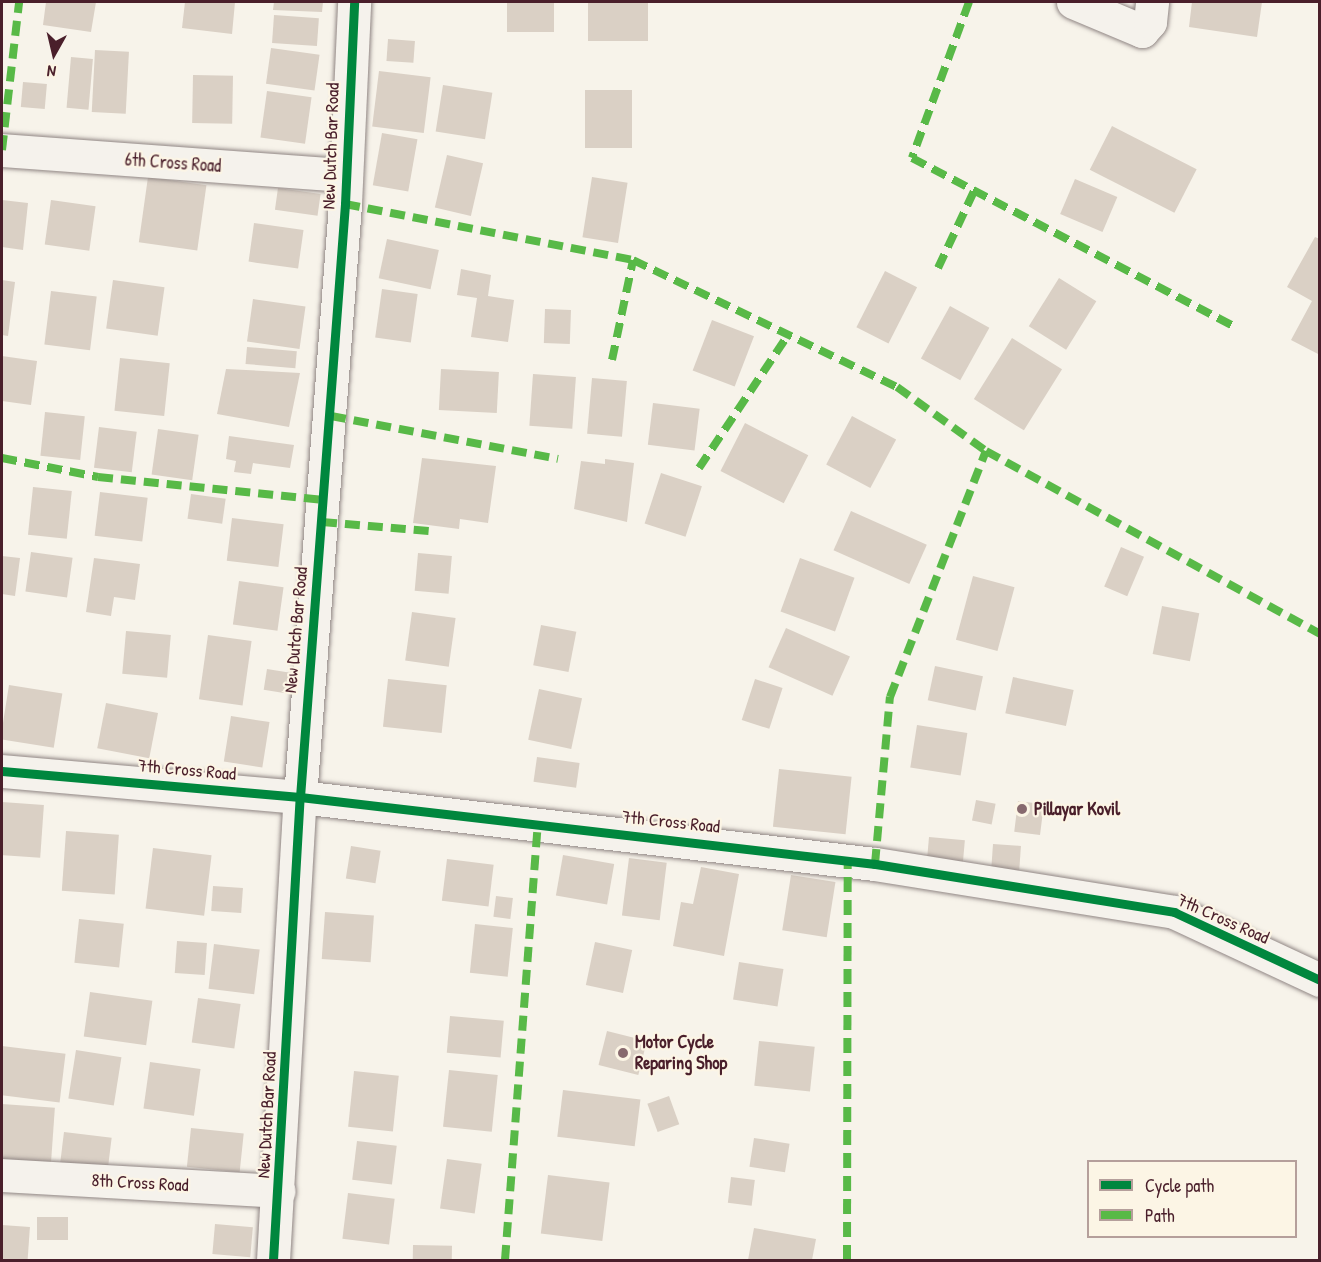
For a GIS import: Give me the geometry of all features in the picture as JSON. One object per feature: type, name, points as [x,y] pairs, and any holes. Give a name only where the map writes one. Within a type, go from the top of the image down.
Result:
[{"type":"street","name":"New Dutch Bar Road","points":[[273,1260],[279,1191],[300,797],[345,175],[354,2]]},
{"type":"street","points":[[1073,2],[1142,31],[1150,22],[1152,2]]},
{"type":"street","name":"6th Cross Road","points":[[2,150],[345,175]]},
{"type":"street","name":"7th Cross Road","points":[[2,771],[300,797],[875,864],[1174,912],[1320,980]]},
{"type":"street","name":"8th Cross Road","points":[[2,1175],[279,1191]]},
{"type":"building","points":[[46,2],[96,2],[91,32],[43,25]]},
{"type":"building","points":[[185,2],[235,2],[232,34],[182,28]]},
{"type":"building","points":[[274,2],[323,2],[322,12],[273,10]]},
{"type":"building","points":[[507,2],[554,2],[554,32],[507,32]]},
{"type":"building","points":[[588,2],[648,2],[648,41],[588,41]]},
{"type":"building","points":[[1192,2],[1262,2],[1257,37],[1189,27]]},
{"type":"building","points":[[274,15],[319,18],[317,46],[272,43]]},
{"type":"building","points":[[388,39],[415,41],[413,63],[386,61]]},
{"type":"building","points":[[271,48],[320,55],[315,90],[266,84]]},
{"type":"building","points":[[95,50],[129,52],[126,114],[92,112]]},
{"type":"building","points":[[71,57],[93,59],[88,110],[67,108]]},
{"type":"building","points":[[379,71],[431,77],[424,133],[372,127]]},
{"type":"building","points":[[193,75],[233,76],[232,124],[192,123]]},
{"type":"building","points":[[23,82],[47,84],[45,109],[21,107]]},
{"type":"building","points":[[443,85],[492,93],[485,139],[436,131]]},
{"type":"building","points":[[585,90],[632,90],[632,148],[585,148]]},
{"type":"building","points":[[267,91],[312,97],[305,144],[260,138]]},
{"type":"building","points":[[1112,126],[1197,169],[1174,213],[1090,170]]},
{"type":"building","points":[[382,133],[417,139],[408,191],[373,185]]},
{"type":"building","points":[[447,155],[483,163],[471,216],[435,208]]},
{"type":"building","points":[[148,177],[206,185],[197,251],[139,242]]},
{"type":"building","points":[[592,177],[628,183],[618,243],[582,237]]},
{"type":"building","points":[[1075,179],[1117,197],[1102,232],[1060,214]]},
{"type":"building","points":[[278,188],[321,194],[318,216],[275,210]]},
{"type":"building","points":[[2,200],[28,203],[23,250],[2,247]]},
{"type":"building","points":[[51,200],[96,206],[89,251],[45,245]]},
{"type":"building","points":[[254,223],[304,230],[298,269],[249,262]]},
{"type":"building","points":[[1315,237],[1320,239],[1320,355],[1291,340],[1312,301],[1287,287]]},
{"type":"building","points":[[387,239],[439,250],[431,289],[379,278]]},
{"type":"building","points":[[461,269],[491,275],[488,296],[514,300],[508,342],[471,337],[477,298],[457,295]]},
{"type":"building","points":[[885,271],[917,287],[888,343],[856,327]]},
{"type":"building","points":[[1059,278],[1096,301],[1066,350],[1029,326]]},
{"type":"building","points":[[2,280],[15,282],[8,336],[2,335]]},
{"type":"building","points":[[113,280],[164,287],[158,336],[106,329]]},
{"type":"building","points":[[382,289],[418,294],[411,343],[375,338]]},
{"type":"building","points":[[51,291],[97,297],[90,350],[44,345]]},
{"type":"building","points":[[253,299],[305,306],[299,349],[247,342]]},
{"type":"building","points":[[950,306],[989,328],[960,380],[921,358]]},
{"type":"building","points":[[545,309],[571,310],[570,344],[544,343]]},
{"type":"building","points":[[712,320],[754,336],[735,387],[693,370]]},
{"type":"building","points":[[1012,338],[1062,369],[1024,430],[974,399]]},
{"type":"building","points":[[247,347],[297,351],[295,368],[246,364]]},
{"type":"building","points":[[2,356],[37,361],[31,405],[2,401]]},
{"type":"building","points":[[120,358],[170,363],[164,416],[114,411]]},
{"type":"building","points":[[226,369],[300,373],[289,427],[217,414]]},
{"type":"building","points":[[441,369],[499,372],[497,413],[439,410]]},
{"type":"building","points":[[533,374],[576,377],[572,429],[529,426]]},
{"type":"building","points":[[592,378],[627,381],[622,437],[587,434]]},
{"type":"building","points":[[653,403],[700,409],[695,450],[648,445]]},
{"type":"building","points":[[45,412],[85,416],[80,460],[40,456]]},
{"type":"building","points":[[852,416],[896,439],[870,488],[826,465]]},
{"type":"building","points":[[745,423],[808,455],[784,503],[720,471]]},
{"type":"building","points":[[99,427],[137,432],[132,472],[94,468]]},
{"type":"building","points":[[158,429],[199,435],[192,480],[152,475]]},
{"type":"building","points":[[229,436],[294,445],[290,468],[253,463],[251,474],[234,472],[236,461],[226,459]]},
{"type":"building","points":[[422,458],[496,466],[488,523],[460,519],[459,529],[413,523]]},
{"type":"building","points":[[605,459],[634,463],[627,522],[574,509],[581,461],[605,464]]},
{"type":"building","points":[[661,473],[702,486],[686,537],[645,523]]},
{"type":"building","points":[[33,487],[72,491],[67,539],[28,535]]},
{"type":"building","points":[[100,492],[148,498],[142,542],[95,536]]},
{"type":"building","points":[[191,494],[226,499],[222,524],[188,519]]},
{"type":"building","points":[[851,511],[927,545],[909,584],[834,550]]},
{"type":"building","points":[[232,518],[284,524],[278,567],[227,561]]},
{"type":"building","points":[[1121,547],[1144,557],[1127,596],[1104,587]]},
{"type":"building","points":[[31,552],[73,558],[67,597],[25,592]]},
{"type":"building","points":[[418,553],[452,556],[449,594],[415,591]]},
{"type":"building","points":[[2,556],[20,558],[15,596],[2,594]]},
{"type":"building","points":[[94,558],[140,564],[135,600],[114,597],[111,616],[86,612]]},
{"type":"building","points":[[800,558],[855,578],[835,631],[781,612]]},
{"type":"building","points":[[973,576],[1015,587],[997,651],[956,640]]},
{"type":"building","points":[[239,581],[284,587],[277,631],[233,625]]},
{"type":"building","points":[[1162,606],[1199,613],[1190,661],[1153,654]]},
{"type":"building","points":[[412,612],[456,618],[449,667],[405,661]]},
{"type":"building","points":[[541,625],[576,632],[569,672],[533,665]]},
{"type":"building","points":[[786,628],[850,656],[832,696],[769,667]]},
{"type":"building","points":[[126,631],[171,635],[167,678],[122,674]]},
{"type":"building","points":[[208,635],[252,641],[243,705],[199,699]]},
{"type":"building","points":[[935,666],[983,676],[976,710],[928,700]]},
{"type":"building","points":[[267,669],[300,674],[296,695],[264,690]]},
{"type":"building","points":[[1013,677],[1074,690],[1066,726],[1005,713]]},
{"type":"building","points":[[388,679],[447,685],[442,733],[383,727]]},
{"type":"building","points":[[755,679],[783,688],[769,729],[742,720]]},
{"type":"building","points":[[9,685],[62,693],[54,748],[2,740]]},
{"type":"building","points":[[539,689],[582,698],[571,749],[528,740]]},
{"type":"building","points":[[106,703],[158,713],[149,758],[97,748]]},
{"type":"building","points":[[231,716],[270,722],[262,768],[224,761]]},
{"type":"building","points":[[917,725],[967,733],[961,775],[910,767]]},
{"type":"building","points":[[537,757],[580,763],[576,788],[534,782]]},
{"type":"building","points":[[779,769],[852,777],[846,834],[773,827]]},
{"type":"building","points":[[976,800],[996,804],[992,824],[972,821]]},
{"type":"building","points":[[1018,801],[1044,804],[1040,835],[1014,832]]},
{"type":"building","points":[[2,802],[44,805],[40,858],[2,855]]},
{"type":"building","points":[[66,831],[119,835],[115,895],[62,891]]},
{"type":"building","points":[[929,837],[965,840],[963,865],[927,862]]},
{"type":"building","points":[[993,844],[1021,846],[1019,873],[991,871]]},
{"type":"building","points":[[351,846],[381,851],[375,883],[346,879]]},
{"type":"building","points":[[153,848],[212,855],[204,916],[146,909]]},
{"type":"building","points":[[563,855],[614,864],[607,904],[556,895]]},
{"type":"building","points":[[629,858],[667,863],[660,920],[622,916]]},
{"type":"building","points":[[447,859],[494,865],[489,906],[442,901]]},
{"type":"building","points":[[701,867],[739,874],[724,956],[673,946],[681,902],[693,904]]},
{"type":"building","points":[[791,875],[835,882],[827,937],[782,930]]},
{"type":"building","points":[[213,886],[243,888],[241,913],[211,911]]},
{"type":"building","points":[[496,896],[513,898],[510,919],[493,917]]},
{"type":"building","points":[[325,912],[374,915],[371,962],[322,959]]},
{"type":"building","points":[[79,919],[124,924],[119,967],[74,963]]},
{"type":"building","points":[[475,924],[513,928],[508,977],[470,973]]},
{"type":"building","points":[[177,941],[207,943],[205,975],[175,973]]},
{"type":"building","points":[[595,942],[632,950],[623,993],[586,985]]},
{"type":"building","points":[[214,944],[260,950],[254,994],[209,989]]},
{"type":"building","points":[[739,962],[783,969],[778,1007],[733,1000]]},
{"type":"building","points":[[90,992],[152,1001],[146,1045],[84,1037]]},
{"type":"building","points":[[198,998],[241,1004],[234,1049],[192,1043]]},
{"type":"building","points":[[450,1016],[504,1021],[501,1058],[447,1053]]},
{"type":"building","name":"Motor Cycle Reparing Shop","points":[[607,1031],[647,1041],[638,1075],[599,1065]]},
{"type":"building","points":[[759,1041],[815,1047],[810,1092],[754,1086]]},
{"type":"building","points":[[2,1046],[66,1054],[60,1102],[2,1095]]},
{"type":"building","points":[[76,1050],[121,1057],[114,1106],[68,1098]]},
{"type":"building","points":[[150,1062],[201,1069],[194,1116],[143,1109]]},
{"type":"building","points":[[449,1070],[498,1075],[492,1132],[443,1127]]},
{"type":"building","points":[[354,1071],[399,1076],[393,1131],[348,1127]]},
{"type":"building","points":[[563,1090],[640,1100],[635,1146],[557,1137]]},
{"type":"building","points":[[669,1096],[679,1124],[658,1132],[647,1104]]},
{"type":"building","points":[[2,1104],[55,1108],[51,1163],[2,1159]]},
{"type":"building","points":[[191,1128],[244,1134],[240,1172],[187,1167]]},
{"type":"building","points":[[64,1132],[112,1138],[107,1176],[59,1170]]},
{"type":"building","points":[[754,1138],[790,1144],[785,1172],[749,1167]]},
{"type":"building","points":[[357,1141],[397,1146],[392,1185],[352,1180]]},
{"type":"building","points":[[447,1159],[482,1164],[475,1213],[440,1209]]},
{"type":"building","points":[[548,1175],[610,1183],[602,1241],[541,1234]]},
{"type":"building","points":[[731,1177],[755,1180],[752,1206],[728,1203]]},
{"type":"building","points":[[348,1193],[395,1199],[389,1244],[342,1239]]},
{"type":"building","points":[[37,1217],[68,1217],[68,1240],[37,1240]]},
{"type":"building","points":[[215,1224],[253,1227],[250,1257],[212,1254]]},
{"type":"building","points":[[2,1225],[30,1227],[28,1260],[2,1260]]},
{"type":"building","points":[[754,1228],[816,1239],[812,1260],[748,1260]]},
{"type":"building","points":[[413,1245],[452,1246],[452,1260],[413,1260]]},
{"type":"marked path","points":[[2,150],[19,2]]},
{"type":"marked path","points":[[969,2],[912,158],[1235,327]]},
{"type":"marked path","points":[[938,268],[974,191]]},
{"type":"marked path","points":[[345,204],[633,260],[897,387],[986,451],[1320,634]]},
{"type":"marked path","points":[[612,360],[633,260]]},
{"type":"marked path","points":[[699,468],[788,335]]},
{"type":"marked path","points":[[331,416],[558,459]]},
{"type":"marked path","points":[[875,864],[890,697],[986,451]]},
{"type":"marked path","points":[[2,458],[98,477],[324,500]]},
{"type":"marked path","points":[[322,522],[429,531]]},
{"type":"marked path","points":[[505,1260],[538,825]]},
{"type":"marked path","points":[[847,1260],[848,861]]},
{"type":"cycle path","points":[[273,1260],[300,797],[345,204],[354,2]]},
{"type":"cycle path","points":[[2,771],[300,797],[875,864],[1174,912],[1320,980]]},
{"type":"place","name":"Pillayar Kovil","points":[[1022,809]]},
{"type":"place","name":"Motor Cycle Reparing Shop","points":[[623,1053]]}]
